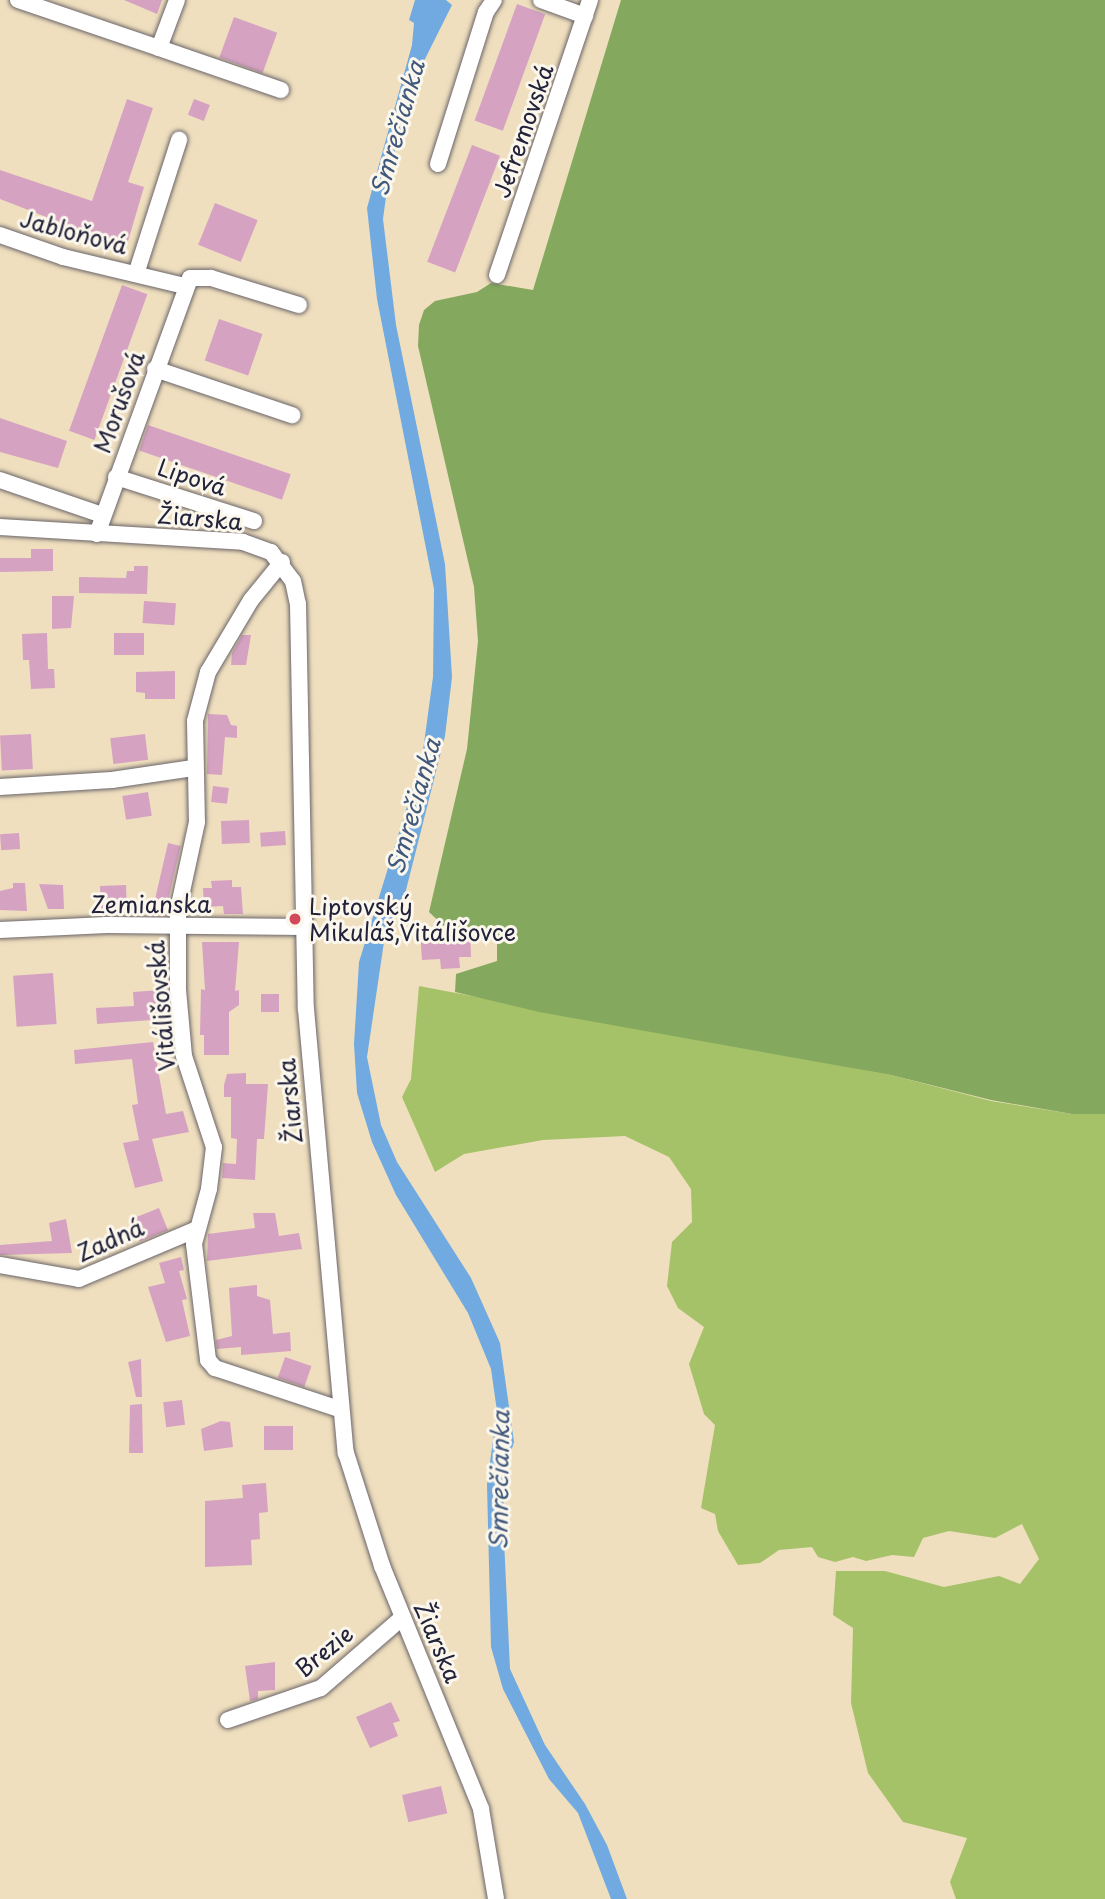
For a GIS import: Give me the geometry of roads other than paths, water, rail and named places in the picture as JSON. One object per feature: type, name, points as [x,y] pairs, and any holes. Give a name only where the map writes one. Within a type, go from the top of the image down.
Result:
[{"type":"street","points":[[18,0],[281,90]]},
{"type":"street","points":[[159,48],[177,0]]},
{"type":"street","points":[[438,163],[485,12],[494,0]]},
{"type":"street","points":[[541,0],[585,16]]},
{"type":"street","name":"Jefremovská","points":[[497,275],[590,0]]},
{"type":"street","name":"Jabloňová","points":[[137,271],[179,140]]},
{"type":"street","name":"Jabloňová","points":[[0,235],[63,257],[137,271],[185,286]]},
{"type":"street","points":[[185,286],[198,276],[299,305]]},
{"type":"street","name":"Morušová","points":[[97,534],[185,286]]},
{"type":"street","points":[[155,369],[292,415]]},
{"type":"street","name":"Lipová","points":[[116,477],[254,521]]},
{"type":"street","points":[[0,480],[102,515]]},
{"type":"street","name":"Žiarska","points":[[0,527],[243,542],[271,552],[282,562],[293,581],[298,604],[303,927],[339,1409],[356,1496],[481,1809],[496,1899]]},
{"type":"street","name":"Vitálišovská","points":[[282,562],[251,600],[208,672],[195,721],[195,843],[177,925],[184,1056],[214,1147],[209,1189],[195,1230],[208,1360],[215,1368],[339,1409]]},
{"type":"street","points":[[0,787],[112,780],[194,768]]},
{"type":"street","name":"Zemianska","points":[[0,930],[177,925],[303,927]]},
{"type":"street","name":"Zadná","points":[[0,1265],[79,1279],[195,1230]]},
{"type":"street","name":"Brezie","points":[[228,1720],[277,1707],[321,1688],[403,1617]]},
{"type":"water","name":"Smrečianka","points":[[415,0],[446,0],[452,5],[418,73],[390,167],[383,219],[396,325],[445,564],[452,677],[445,736],[405,894],[384,942],[367,1057],[381,1125],[397,1162],[471,1278],[500,1343],[514,1442],[505,1471],[503,1518],[510,1669],[545,1745],[585,1804],[607,1845],[627,1899],[611,1899],[578,1813],[549,1779],[503,1689],[491,1647],[487,1484],[497,1411],[491,1369],[468,1313],[396,1195],[372,1142],[357,1093],[354,1044],[359,962],[422,758],[433,677],[434,589],[377,299],[367,208],[412,45],[414,23],[409,20]]},
{"type":"place","name":"Liptovský Mikuláš,Vitálišovce","points":[[295,919]]}]
